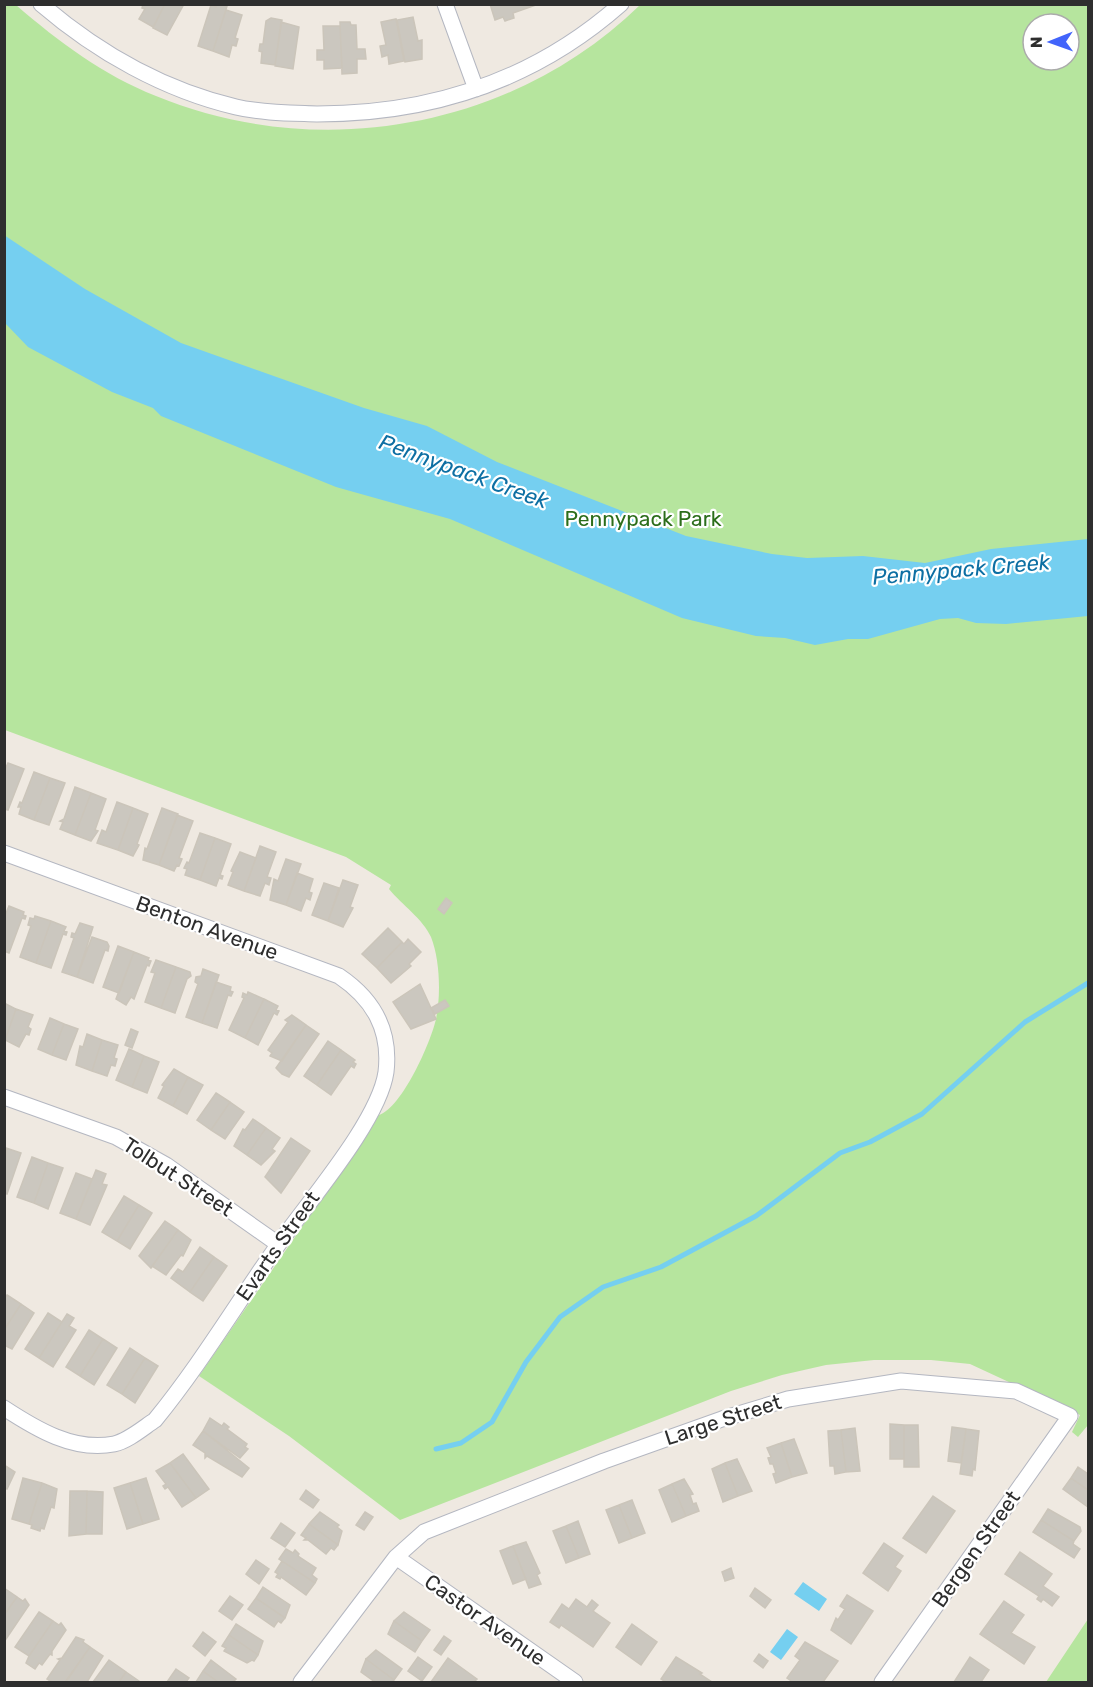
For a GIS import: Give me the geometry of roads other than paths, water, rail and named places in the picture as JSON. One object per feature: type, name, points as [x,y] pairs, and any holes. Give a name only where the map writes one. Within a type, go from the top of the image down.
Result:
[{"type":"street","points":[[41,4],[76,34],[129,66],[185,92],[237,108],[298,113],[360,114],[423,106],[520,72],[596,27],[621,4]]},
{"type":"street","points":[[445,4],[476,89]]},
{"type":"street","name":"Benton Avenue","points":[[4,853],[339,976],[360,991],[378,1016],[384,1034]]},
{"type":"street","name":"Evarts Street","points":[[4,1408],[43,1433],[84,1443],[114,1444],[155,1420],[361,1130],[386,1073],[387,1040],[384,1034]]},
{"type":"street","name":"Tolbut Street","points":[[4,1097],[116,1137],[166,1165],[278,1244]]},
{"type":"street","name":"Large Street","points":[[301,1683],[396,1557],[424,1532],[615,1456],[788,1399],[901,1381],[1016,1391],[1070,1416]]},
{"type":"street","name":"Bergen Street","points":[[882,1683],[1070,1416]]},
{"type":"street","name":"Castor Avenue","points":[[396,1557],[575,1683]]},
{"type":"water","name":"Pennypack Creek","points":[[4,235],[85,289],[181,343],[364,408],[427,426],[497,462],[686,536],[772,554],[807,558],[863,556],[925,563],[991,549],[1088,539],[1088,616],[1006,624],[976,623],[958,618],[940,619],[868,639],[848,639],[815,645],[785,638],[756,636],[682,618],[450,519],[336,487],[161,416],[153,408],[112,392],[28,347],[5,323]]},
{"type":"water","points":[[803,1582],[827,1599],[819,1611],[794,1594]]},
{"type":"water","points":[[787,1629],[798,1637],[781,1660],[770,1652]]},
{"type":"waterway","points":[[436,1449],[461,1443],[492,1422],[526,1362],[560,1317],[603,1287],[661,1267],[756,1216],[840,1153],[870,1142],[922,1114],[1025,1022],[1088,983]]},
{"type":"park label","name":"Pennypack Park","points":[[643,519]]}]
